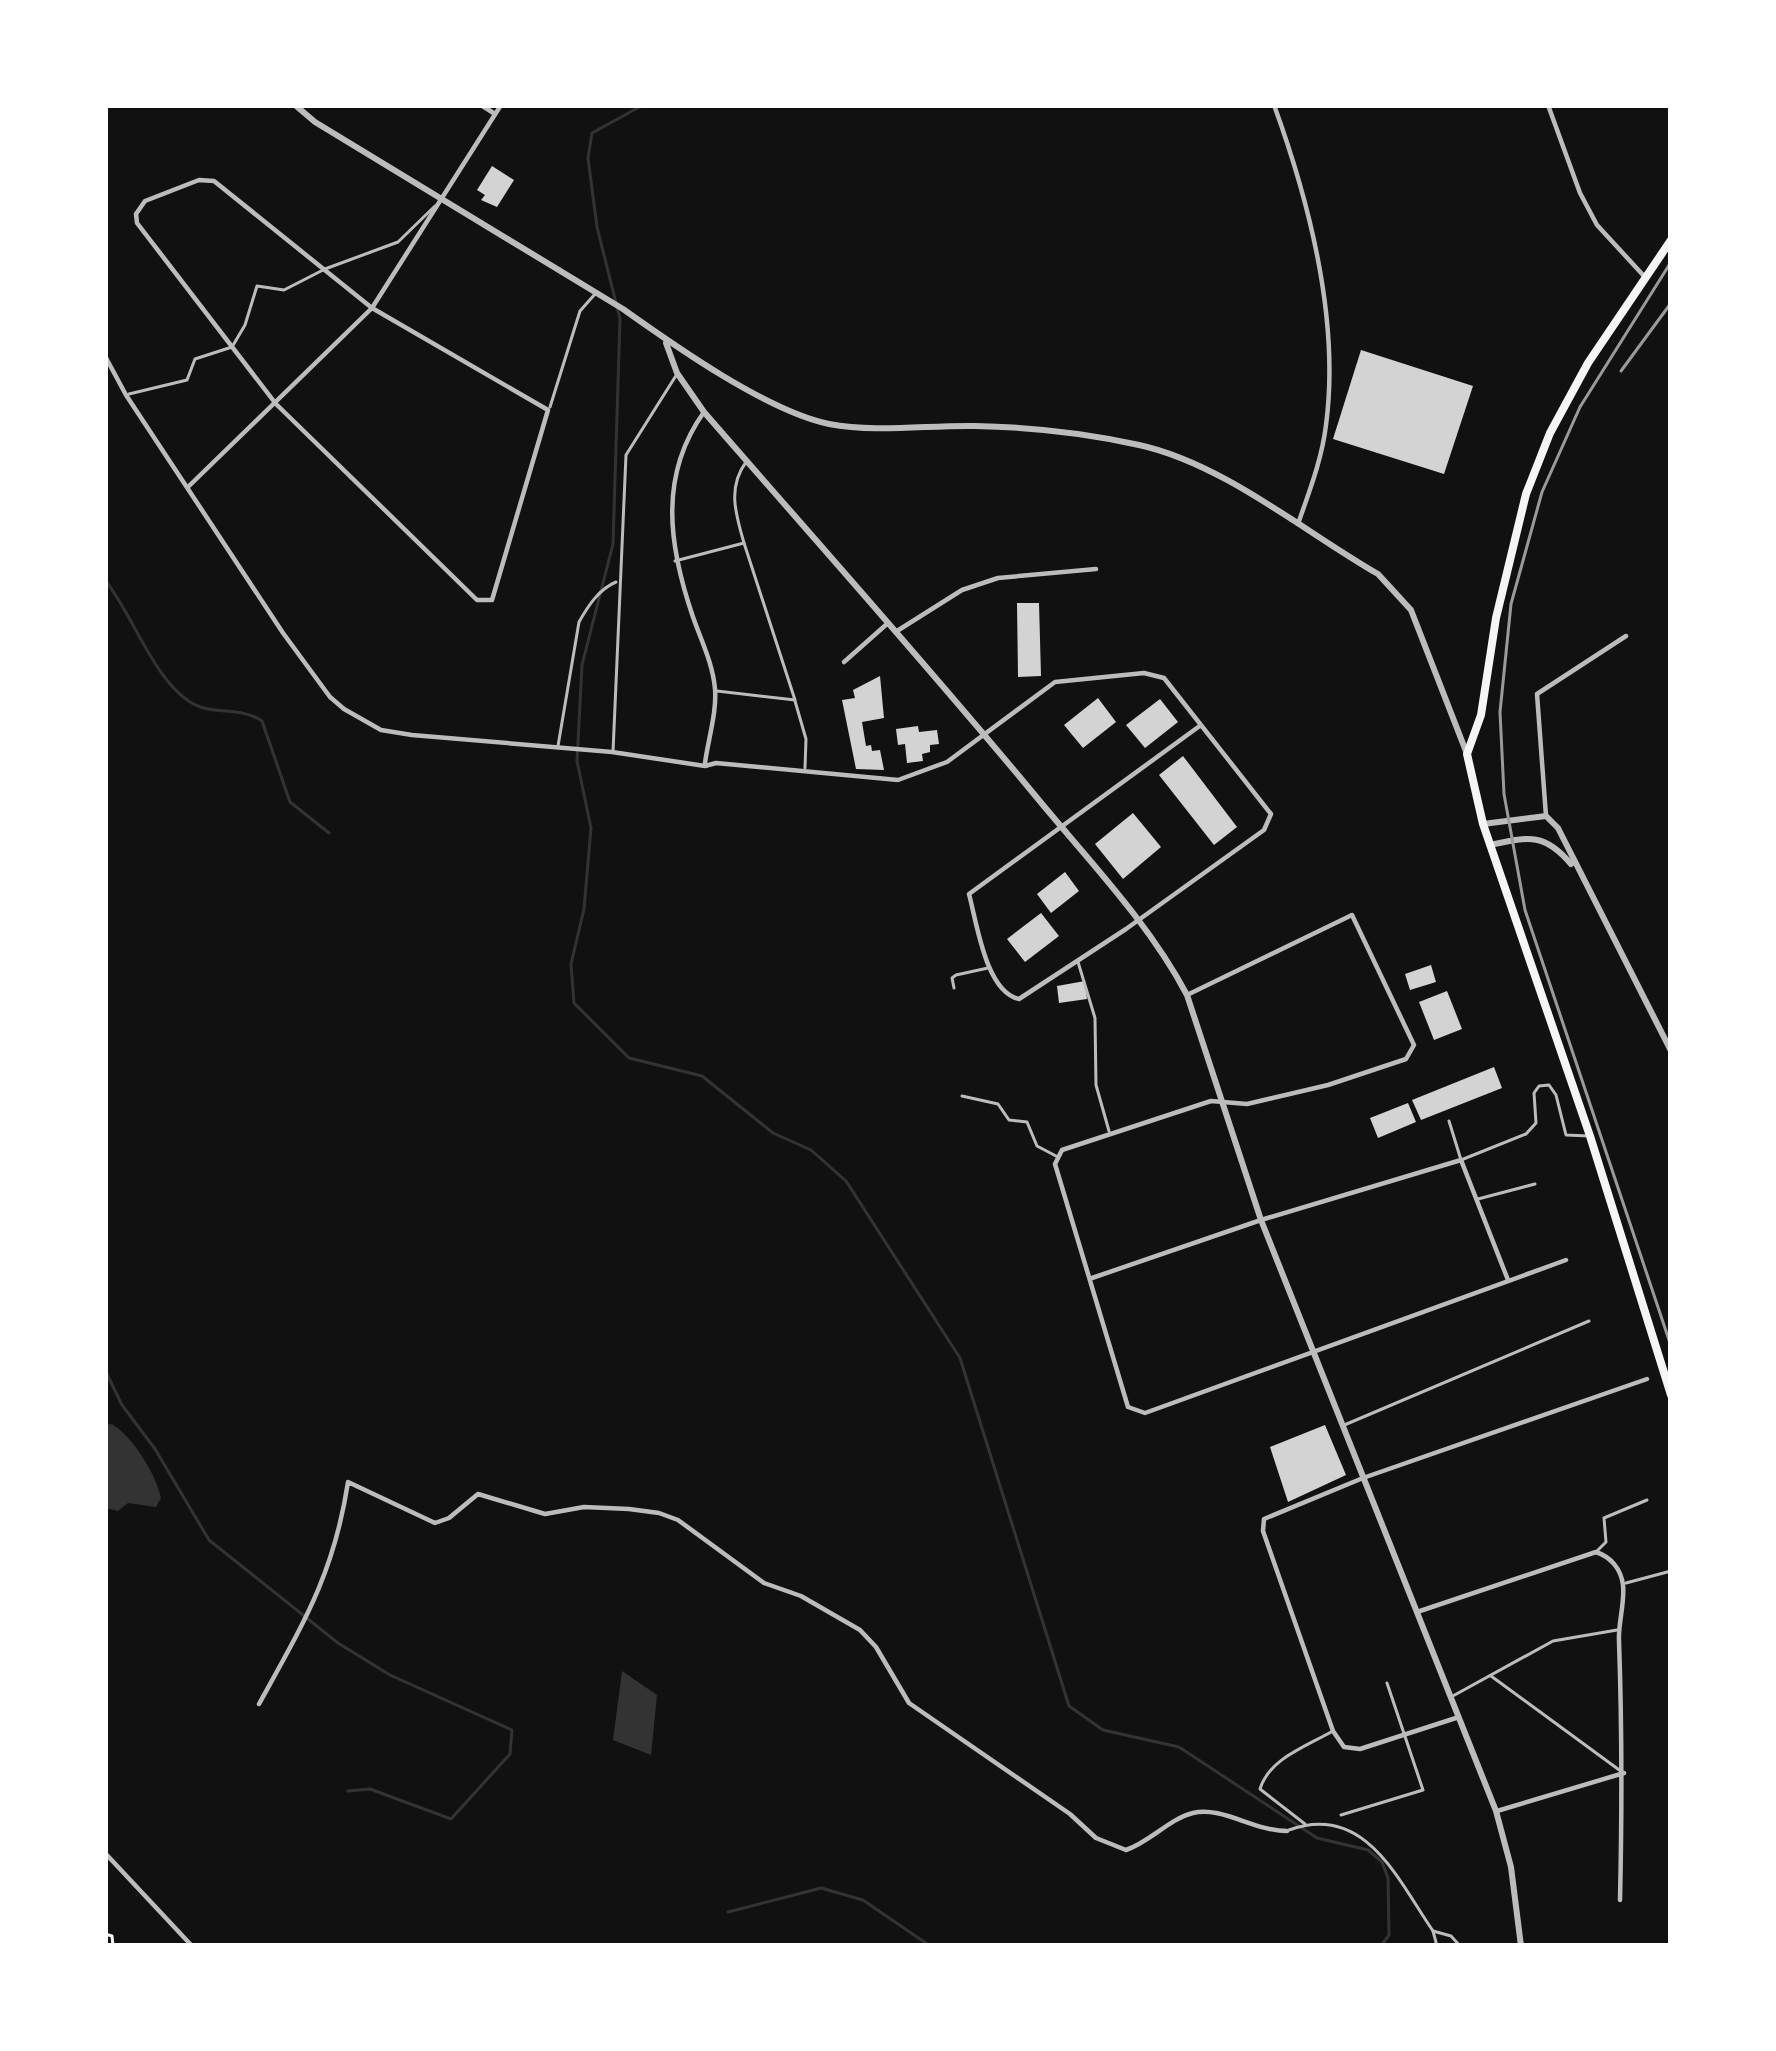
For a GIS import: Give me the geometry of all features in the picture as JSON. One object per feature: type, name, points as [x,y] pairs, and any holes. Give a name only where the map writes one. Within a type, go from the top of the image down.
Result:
[{"type":"main road","points":[[1671,239],[1588,363],[1550,434],[1526,494],[1496,618],[1481,715],[1467,754],[1483,824],[1590,1136],[1671,1394]]},
{"type":"street","points":[[295,105],[315,122],[621,308],[666,343],[814,420],[1037,430],[1142,445],[1224,479],[1378,574],[1396,590],[1411,610],[1467,754]]},
{"type":"street","points":[[482,105],[495,114]]},
{"type":"street","points":[[189,486],[372,308],[501,105]]},
{"type":"street","points":[[1275,105],[1314,244],[1332,363],[1326,429],[1298,524]]},
{"type":"street","points":[[1548,105],[1580,193],[1597,225],[1644,276]]},
{"type":"street","points":[[199,180],[214,181],[325,269],[372,308],[548,410],[492,600],[477,600],[276,404],[137,224],[136,214],[145,201],[199,180]]},
{"type":"street","points":[[666,343],[677,373],[704,412],[985,735],[1138,920],[1187,995],[1262,1220],[1496,1811],[1511,1867],[1522,1946]]},
{"type":"street","points":[[105,356],[126,395],[330,697],[381,730],[613,752],[705,766],[716,763],[898,780],[946,763],[1055,682],[1144,673],[1164,678],[1201,725],[1271,814],[1264,830],[1019,999],[1000,990],[969,894],[1201,725]]},
{"type":"street","points":[[704,412],[688,435],[674,482],[670,526],[675,561],[715,691],[705,766]]},
{"type":"street","points":[[897,631],[962,590],[998,578],[1096,569]]},
{"type":"street","points":[[844,662],[888,623]]},
{"type":"street","points":[[1626,636],[1538,694],[1546,816],[1558,828],[1576,872],[1671,1052]]},
{"type":"street","points":[[1483,824],[1546,816]]},
{"type":"street","points":[[1490,844],[1541,839],[1555,845],[1576,872]]},
{"type":"street","points":[[1187,995],[1352,915],[1414,1045],[1406,1058],[1328,1085],[1247,1104],[1211,1102],[1109,1133],[1056,1156],[1128,1407],[1145,1413],[1567,1260]]},
{"type":"street","points":[[1092,1278],[1461,1160],[1508,1280]]},
{"type":"street","points":[[1459,1718],[1360,1749],[1343,1747],[1333,1731],[1263,1531],[1264,1519],[1363,1478],[1647,1378]]},
{"type":"street","points":[[259,1704],[307,1618],[335,1550],[348,1482],[435,1523],[478,1494],[545,1514],[584,1507],[659,1513],[678,1520],[764,1583],[801,1596],[860,1630],[876,1647],[909,1703],[1070,1814],[1096,1838],[1126,1850],[1192,1813],[1216,1813],[1251,1827],[1287,1831]]},
{"type":"street","points":[[1420,1611],[1596,1552],[1615,1564],[1623,1584],[1618,1630],[1624,1773],[1620,1900]]},
{"type":"street","points":[[1496,1811],[1624,1773]]},
{"type":"street","points":[[105,1853],[192,1946]]},
{"type":"lane","points":[[126,395],[187,380],[195,358],[232,347],[245,325],[256,286],[284,290],[398,242],[441,200]]},
{"type":"lane","points":[[548,410],[580,310],[596,293]]},
{"type":"lane","points":[[613,752],[626,455],[677,373]]},
{"type":"lane","points":[[747,461],[738,473],[733,503],[806,739],[805,772]]},
{"type":"lane","points":[[675,561],[744,543]]},
{"type":"lane","points":[[558,748],[579,622],[596,597],[619,581]]},
{"type":"lane","points":[[715,691],[795,700]]},
{"type":"lane","points":[[1078,962],[1095,1018],[1096,1085],[1109,1133]]},
{"type":"lane","points":[[954,988],[956,975],[990,968]]},
{"type":"lane","points":[[1448,1121],[1461,1160],[1526,1134],[1536,1123],[1534,1093],[1539,1086],[1550,1085],[1566,1135],[1590,1136]]},
{"type":"lane","points":[[962,1096],[998,1104],[1010,1120],[1027,1122],[1037,1146],[1056,1156]]},
{"type":"lane","points":[[1476,1199],[1535,1184]]},
{"type":"lane","points":[[1342,1426],[1589,1321]]},
{"type":"lane","points":[[1596,1552],[1606,1542],[1604,1518],[1647,1500]]},
{"type":"lane","points":[[1623,1584],[1671,1571]]},
{"type":"lane","points":[[1451,1697],[1553,1641],[1618,1630]]},
{"type":"lane","points":[[1490,1676],[1624,1773]]},
{"type":"lane","points":[[1341,1815],[1423,1790],[1387,1683]]},
{"type":"lane","points":[[1304,1826],[1259,1789],[1260,1784],[1271,1767],[1333,1731]]},
{"type":"lane","points":[[1287,1831],[1304,1826],[1337,1828],[1376,1847],[1398,1873],[1437,1946]]},
{"type":"lane","points":[[1433,1931],[1451,1936],[1460,1946]]},
{"type":"path","points":[[105,1934],[112,1936],[113,1946]]},
{"type":"shaded area","points":[[112,1424],[149,1467],[161,1498],[156,1507],[128,1503],[118,1511],[105,1508],[105,1425]]},
{"type":"shaded area","points":[[622,1671],[657,1695],[651,1755],[613,1740]]},
{"type":"building","points":[[492,166],[514,180],[497,207],[481,200],[485,195],[477,190]]},
{"type":"building","points":[[1361,350],[1473,386],[1444,474],[1333,439]]},
{"type":"building","points":[[1017,603],[1039,603],[1041,676],[1018,677]]},
{"type":"building","points":[[880,676],[884,718],[862,722],[866,746],[880,750],[884,770],[856,769],[842,700],[855,698],[853,690]]},
{"type":"building","points":[[1098,698],[1116,722],[1083,748],[1064,725]]},
{"type":"building","points":[[1160,699],[1178,722],[1145,748],[1126,725]]},
{"type":"building","points":[[918,726],[919,732],[937,730],[939,744],[930,745],[930,752],[922,754],[923,761],[907,763],[905,744],[898,745],[896,729]]},
{"type":"building","points":[[1183,756],[1237,827],[1214,845],[1159,775]]},
{"type":"building","points":[[1133,813],[1161,847],[1123,879],[1095,844]]},
{"type":"building","points":[[1065,872],[1079,891],[1051,913],[1037,894]]},
{"type":"building","points":[[1041,913],[1059,936],[1025,962],[1007,939]]},
{"type":"building","points":[[1431,965],[1436,982],[1410,990],[1405,974]]},
{"type":"building","points":[[1085,981],[1087,999],[1059,1003],[1057,986]]},
{"type":"building","points":[[1447,991],[1462,1029],[1434,1040],[1419,1002]]},
{"type":"building","points":[[1494,1067],[1502,1088],[1421,1120],[1412,1100]]},
{"type":"building","points":[[1408,1103],[1416,1122],[1378,1138],[1370,1118]]},
{"type":"building","points":[[1325,1425],[1346,1475],[1288,1502],[1270,1447]]},
{"type":"waterway","points":[[643,105],[592,133],[588,158],[597,227],[620,319],[613,544],[582,665],[577,761],[591,828],[584,909],[571,964],[574,1003],[629,1058],[702,1076],[773,1133],[811,1150],[846,1181],[960,1358],[1069,1706],[1103,1730],[1179,1747],[1317,1838],[1368,1850],[1382,1862],[1388,1878],[1389,1935],[1381,1946]]},
{"type":"waterway","points":[[105,580],[177,691],[198,706],[262,721],[290,802],[329,833]]},
{"type":"waterway","points":[[105,1370],[122,1405],[155,1449],[209,1540],[338,1643],[390,1675],[512,1730],[510,1754],[451,1819],[370,1789],[348,1791]]},
{"type":"waterway","points":[[728,1912],[821,1888],[863,1900],[930,1946]]},
{"type":"railway","points":[[1671,262],[1580,407],[1542,492],[1511,604],[1500,712],[1504,794],[1525,910],[1671,1346]]},
{"type":"railway","points":[[1621,371],[1671,303]]}]
